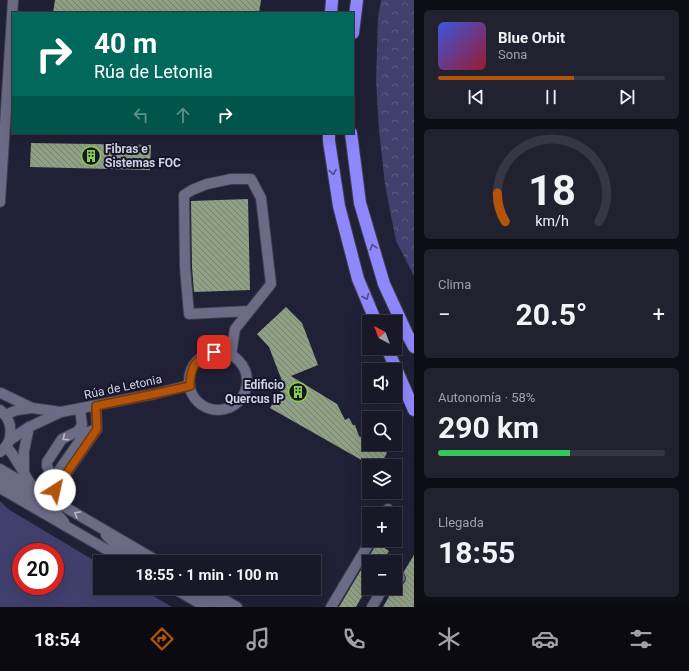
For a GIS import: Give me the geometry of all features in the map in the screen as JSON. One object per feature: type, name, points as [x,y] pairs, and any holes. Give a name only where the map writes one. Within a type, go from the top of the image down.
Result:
[{"type":"highway","points":[[330,12],[332,0]]},
{"type":"highway","points":[[354,25],[357,0]]},
{"type":"highway","points":[[328,134],[339,206],[358,279],[373,315]]},
{"type":"highway","points":[[351,134],[362,210],[384,284],[414,347]]},
{"type":"highway","points":[[391,355],[414,410]]},
{"type":"highway","points":[[392,355],[414,391]]},
{"type":"street","points":[[12,12],[13,0]]},
{"type":"street","points":[[0,202],[12,16]]},
{"type":"street","points":[[231,355],[235,329],[271,284],[261,198],[251,179],[231,179],[207,184],[192,190],[184,196],[185,267],[189,314],[249,311]]},
{"type":"street","points":[[214,352],[223,352],[239,360],[244,367],[247,376],[245,394],[232,407],[223,410],[214,410],[205,407],[198,402],[192,394],[190,386],[192,368],[198,360],[205,355],[214,352]]},
{"type":"street","name":"Rúa de Letonia","points":[[6,446],[29,427],[61,412],[190,386]]},
{"type":"street","points":[[0,392],[2,412],[9,420],[10,426],[6,446],[24,471],[34,489]]},
{"type":"street","name":"Rúa de Letonia","points":[[0,392],[32,408]]},
{"type":"street","points":[[49,498],[59,477],[97,429],[96,406]]},
{"type":"street","name":"Rúa de Letonia","points":[[2,412],[32,408],[61,412]]},
{"type":"street","points":[[59,477],[50,472],[47,462],[62,439],[78,431],[82,425],[80,409]]},
{"type":"street","points":[[24,471],[24,450],[29,427]]},
{"type":"street","points":[[0,469],[148,555]]},
{"type":"street","points":[[0,478],[52,508],[68,527]]},
{"type":"street","points":[[0,488],[116,555]]},
{"type":"street","points":[[100,528],[118,547],[131,555]]},
{"type":"street","points":[[331,607],[366,547]]},
{"type":"street","points":[[185,595],[206,607]]},
{"type":"street","points":[[201,595],[222,607]]},
{"type":"street","points":[[216,595],[237,607]]},
{"type":"street","points":[[372,607],[379,595]]},
{"type":"green space","points":[[381,0],[414,0],[414,276],[396,241],[385,185],[379,130],[376,80],[378,18]]},
{"type":"green space","points":[[0,501],[8,509],[93,560],[93,595],[152,595],[172,607],[0,607]]},
{"type":"building","points":[[55,0],[261,0],[259,12],[53,12]]},
{"type":"building","name":"Fibras e Sistemas FOC","points":[[31,143],[151,145],[150,170],[30,167]]},
{"type":"building","points":[[248,199],[250,290],[194,292],[191,201]]},
{"type":"building","name":"Edificio Quercus IP","points":[[286,307],[302,323],[318,365],[291,376],[337,404],[345,420],[349,418],[353,425],[355,425],[359,436],[362,438],[362,451],[384,451],[387,453],[384,459],[362,459],[362,460],[270,408],[284,386],[269,347],[257,334]]},
{"type":"building","points":[[375,547],[383,547],[389,551],[386,555],[370,555]]},
{"type":"building","points":[[414,555],[414,607],[383,607],[390,595],[402,595],[402,584],[405,582],[406,578],[403,573]]},
{"type":"building","points":[[362,568],[363,595],[356,607],[339,607]]},
{"type":"place","name":"Fibras e Sistemas FOC","points":[[91,156]]},
{"type":"place","name":"Edificio Quercus IP","points":[[298,392]]},
{"type":"route","points":[[55,490],[97,429],[96,406],[190,386],[192,368],[198,360],[205,355],[214,352]]}]
